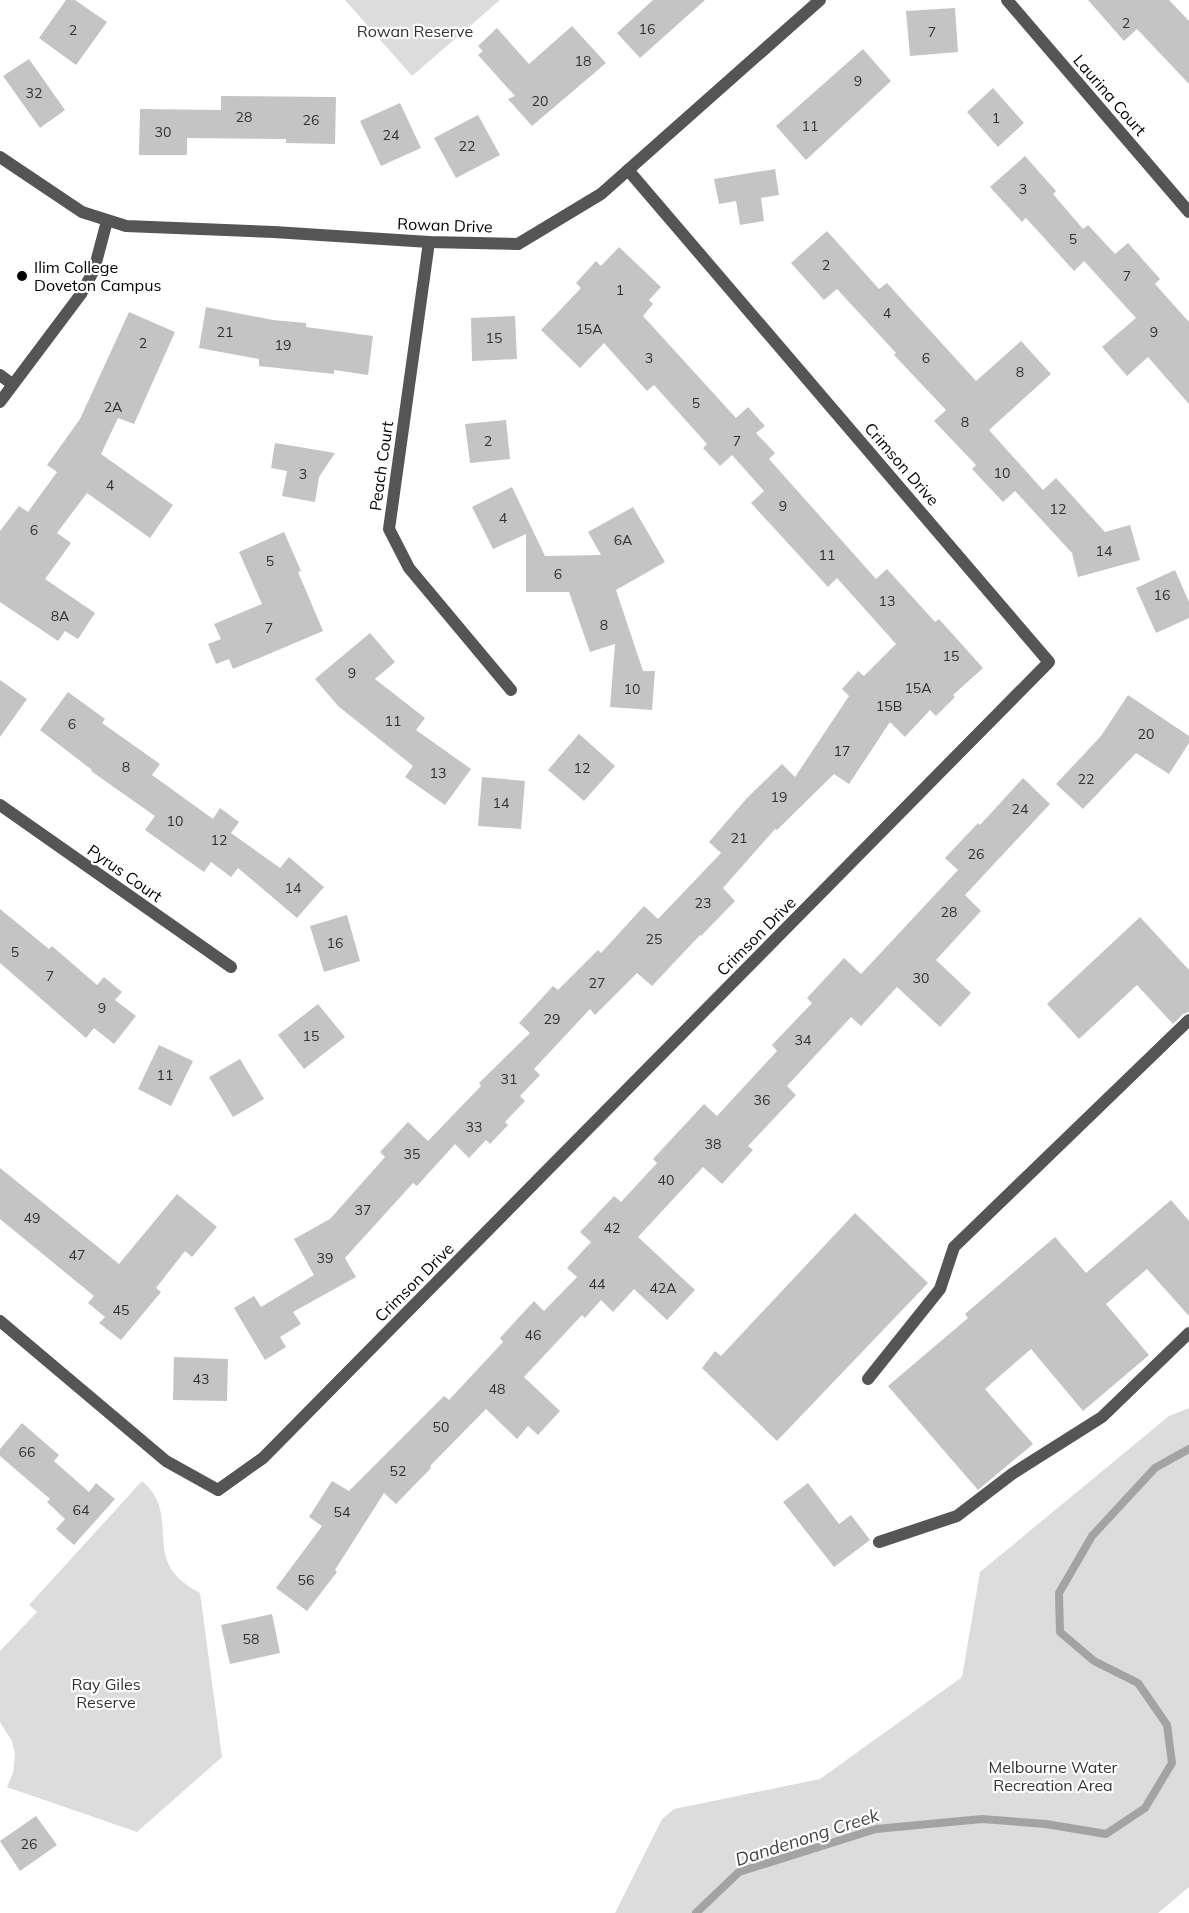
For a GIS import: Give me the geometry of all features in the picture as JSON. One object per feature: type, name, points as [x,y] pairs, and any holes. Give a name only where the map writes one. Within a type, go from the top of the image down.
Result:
[{"type":"street","name":"Rowan Drive","points":[[0,157],[82,212],[126,226],[274,232],[429,242],[518,244],[601,194],[820,0]]},
{"type":"street","name":"Laurina Court","points":[[1007,0],[1189,212]]},
{"type":"street","name":"Crimson Drive","points":[[0,1321],[166,1461],[218,1490],[263,1458],[1049,662],[628,170]]},
{"type":"street","points":[[0,402],[81,294],[94,270],[107,221]]},
{"type":"street","name":"Peach Court","points":[[429,242],[389,529],[409,568],[511,690]]},
{"type":"street","points":[[0,375],[12,384]]},
{"type":"street","name":"Pyrus Court","points":[[0,805],[231,968]]},
{"type":"street","points":[[867,1379],[940,1289],[954,1247],[1189,1020]]},
{"type":"street","points":[[879,1542],[957,1516],[1012,1474],[1102,1417],[1189,1334]]},
{"type":"green space","name":"Rowan Reserve","points":[[345,0],[500,0],[412,76]]},
{"type":"green space","name":"Melbourne Water Recreation Area","points":[[1189,1408],[1189,1887],[1158,1913],[615,1913],[662,1819],[674,1809],[820,1779],[962,1677],[980,1572],[1169,1416]]},
{"type":"green space","name":"Ray Giles Reserve","points":[[142,1481],[154,1495],[160,1509],[165,1553],[170,1567],[181,1580],[200,1593],[222,1757],[137,1832],[7,1787],[13,1773],[15,1754],[12,1741],[0,1722],[0,1651],[37,1612],[29,1605]]},
{"type":"building","points":[[66,0],[75,0],[107,22],[76,65],[39,38]]},
{"type":"building","points":[[653,0],[705,0],[640,58],[617,33]]},
{"type":"building","points":[[1088,0],[1169,0],[1189,21],[1189,84],[1137,29],[1124,41]]},
{"type":"building","points":[[955,8],[958,52],[910,56],[906,11]]},
{"type":"building","points":[[572,26],[606,63],[532,126],[508,99],[515,96],[478,55],[483,51],[478,46],[497,28],[529,64]]},
{"type":"building","points":[[863,49],[891,81],[806,160],[776,126]]},
{"type":"building","points":[[29,59],[65,110],[40,128],[3,76]]},
{"type":"building","points":[[993,88],[1024,123],[998,147],[967,112]]},
{"type":"building","points":[[221,96],[336,97],[335,144],[286,143],[286,139],[187,138],[187,155],[139,155],[140,109],[221,110]]},
{"type":"building","points":[[400,103],[421,148],[381,166],[360,121]]},
{"type":"building","points":[[478,115],[500,155],[456,178],[434,138]]},
{"type":"building","points":[[1025,156],[1056,191],[1053,194],[1083,229],[1088,225],[1115,254],[1128,243],[1160,279],[1155,284],[1189,322],[1189,404],[1148,357],[1127,376],[1102,347],[1136,318],[1084,261],[1074,271],[1026,218],[1022,222],[990,187]]},
{"type":"building","points":[[775,169],[779,195],[761,198],[764,221],[740,225],[736,201],[719,204],[714,179]]},
{"type":"building","points":[[827,231],[879,289],[887,283],[976,381],[1021,341],[1051,374],[989,430],[1043,490],[1056,478],[1105,532],[1130,525],[1140,560],[1078,577],[1072,553],[1015,491],[1003,502],[972,469],[976,465],[934,421],[946,410],[894,355],[896,353],[837,289],[824,300],[791,263]]},
{"type":"building","points":[[619,247],[661,287],[649,300],[653,304],[643,316],[736,418],[748,407],[765,426],[756,433],[775,453],[769,459],[876,579],[887,569],[935,622],[939,619],[983,668],[953,695],[955,697],[936,716],[930,710],[905,737],[890,722],[849,784],[834,774],[777,830],[775,829],[723,888],[735,901],[652,986],[637,973],[595,1015],[590,1009],[534,1069],[540,1075],[520,1096],[525,1101],[505,1122],[508,1125],[490,1144],[486,1140],[469,1158],[455,1144],[417,1186],[413,1183],[345,1258],[356,1277],[293,1312],[301,1324],[280,1337],[286,1347],[265,1360],[234,1308],[254,1296],[261,1307],[314,1275],[294,1239],[330,1219],[385,1157],[380,1152],[408,1122],[428,1141],[481,1086],[479,1083],[530,1033],[519,1023],[553,986],[558,990],[598,950],[601,953],[644,906],[658,919],[721,853],[709,842],[747,798],[782,764],[795,777],[849,696],[842,689],[858,671],[864,676],[896,644],[837,578],[828,587],[751,503],[764,491],[732,455],[720,466],[703,448],[707,444],[654,385],[647,391],[604,343],[580,368],[541,330],[581,288],[576,283],[596,261],[601,266]]},
{"type":"building","points":[[206,307],[273,320],[306,323],[306,327],[373,336],[368,375],[334,370],[334,374],[259,366],[259,359],[199,348]]},
{"type":"building","points":[[129,312],[175,332],[134,424],[118,418],[101,454],[173,505],[150,538],[87,493],[57,533],[71,543],[45,579],[95,613],[78,639],[65,631],[58,641],[0,602],[0,531],[19,506],[28,512],[57,472],[47,465],[80,419]]},
{"type":"building","points":[[515,316],[517,359],[472,361],[471,318]]},
{"type":"building","points":[[506,420],[510,459],[470,463],[465,424]]},
{"type":"building","points":[[275,443],[335,453],[319,477],[315,502],[282,496],[287,471],[271,468]]},
{"type":"building","points":[[512,487],[545,556],[601,555],[588,532],[633,507],[665,562],[616,590],[643,671],[655,671],[652,710],[610,707],[615,644],[590,652],[569,592],[526,592],[526,534],[493,549],[472,507]]},
{"type":"building","points":[[284,532],[323,631],[233,669],[229,659],[216,664],[208,644],[221,639],[214,624],[262,604],[239,552]]},
{"type":"building","points":[[1175,570],[1189,602],[1189,618],[1156,633],[1136,588]]},
{"type":"building","points":[[370,633],[395,662],[375,679],[425,718],[416,730],[471,769],[445,805],[405,777],[413,766],[338,706],[315,679]]},
{"type":"building","points":[[0,680],[27,699],[0,737]]},
{"type":"building","points":[[68,692],[105,719],[102,723],[160,764],[152,775],[213,819],[220,808],[239,822],[231,833],[280,868],[289,857],[324,887],[297,918],[238,868],[231,877],[211,862],[204,872],[145,830],[155,816],[91,771],[40,730]]},
{"type":"building","points":[[1128,695],[1189,736],[1189,743],[1169,774],[1136,753],[1083,809],[1056,784],[1101,736]]},
{"type":"building","points":[[579,734],[615,766],[584,801],[548,770]]},
{"type":"building","points":[[482,777],[525,781],[521,829],[478,826]]},
{"type":"building","points":[[1023,778],[1050,804],[965,895],[981,911],[936,960],[971,993],[940,1027],[897,987],[861,1026],[851,1017],[787,1086],[796,1095],[748,1146],[753,1150],[722,1184],[703,1167],[638,1237],[695,1290],[667,1320],[634,1289],[613,1312],[601,1300],[585,1318],[582,1315],[524,1377],[560,1411],[538,1435],[528,1426],[517,1439],[486,1409],[396,1504],[384,1493],[335,1570],[337,1572],[307,1611],[276,1588],[322,1526],[309,1517],[332,1481],[349,1491],[444,1396],[449,1400],[503,1342],[500,1338],[534,1301],[544,1311],[577,1277],[567,1268],[591,1242],[580,1232],[614,1196],[621,1202],[657,1163],[653,1159],[704,1104],[717,1116],[777,1051],[772,1045],[812,1003],[807,998],[844,958],[861,974],[958,870],[945,858],[978,823],[980,825]]},
{"type":"building","points":[[0,909],[49,949],[52,946],[97,985],[104,977],[122,992],[115,1000],[136,1016],[114,1044],[94,1028],[86,1038],[0,963]]},
{"type":"building","points":[[347,915],[360,961],[324,972],[310,926]]},
{"type":"building","points":[[1140,917],[1189,970],[1189,1012],[1183,1014],[1173,1024],[1137,985],[1079,1039],[1047,1004]]},
{"type":"building","points":[[318,1004],[345,1037],[304,1069],[278,1035]]},
{"type":"building","points":[[159,1045],[193,1061],[171,1106],[138,1089]]},
{"type":"building","points":[[240,1059],[264,1099],[233,1117],[209,1077]]},
{"type":"building","points":[[0,1168],[119,1264],[177,1194],[217,1227],[192,1257],[185,1251],[156,1288],[161,1292],[121,1340],[99,1323],[105,1317],[88,1303],[94,1296],[0,1219]]},
{"type":"building","points":[[1171,1200],[1189,1221],[1189,1316],[1147,1269],[1106,1304],[1149,1355],[1083,1411],[1031,1349],[985,1389],[1033,1444],[978,1490],[888,1386],[968,1318],[965,1314],[1055,1237],[1086,1273]]},
{"type":"building","points":[[855,1213],[928,1283],[777,1441],[702,1368],[715,1351],[721,1356]]},
{"type":"building","points":[[174,1357],[228,1359],[227,1401],[173,1400]]},
{"type":"building","points":[[22,1423],[59,1455],[54,1461],[89,1492],[96,1483],[115,1499],[74,1545],[56,1529],[65,1519],[47,1502],[50,1499],[0,1456],[0,1449]]},
{"type":"building","points":[[808,1483],[839,1524],[851,1515],[870,1540],[834,1567],[783,1502]]},
{"type":"building","points":[[272,1614],[280,1653],[230,1664],[221,1625]]},
{"type":"building","points":[[36,1816],[57,1845],[20,1871],[0,1841]]},
{"type":"waterway","name":"Dandenong Creek","points":[[696,1913],[739,1872],[876,1829],[982,1819],[1046,1824],[1106,1834],[1145,1808],[1172,1763],[1167,1725],[1138,1683],[1094,1661],[1060,1632],[1059,1593],[1092,1536],[1155,1468],[1189,1449]]},
{"type":"place","name":"Ilim College Doveton Campus","points":[[22,276]]}]
